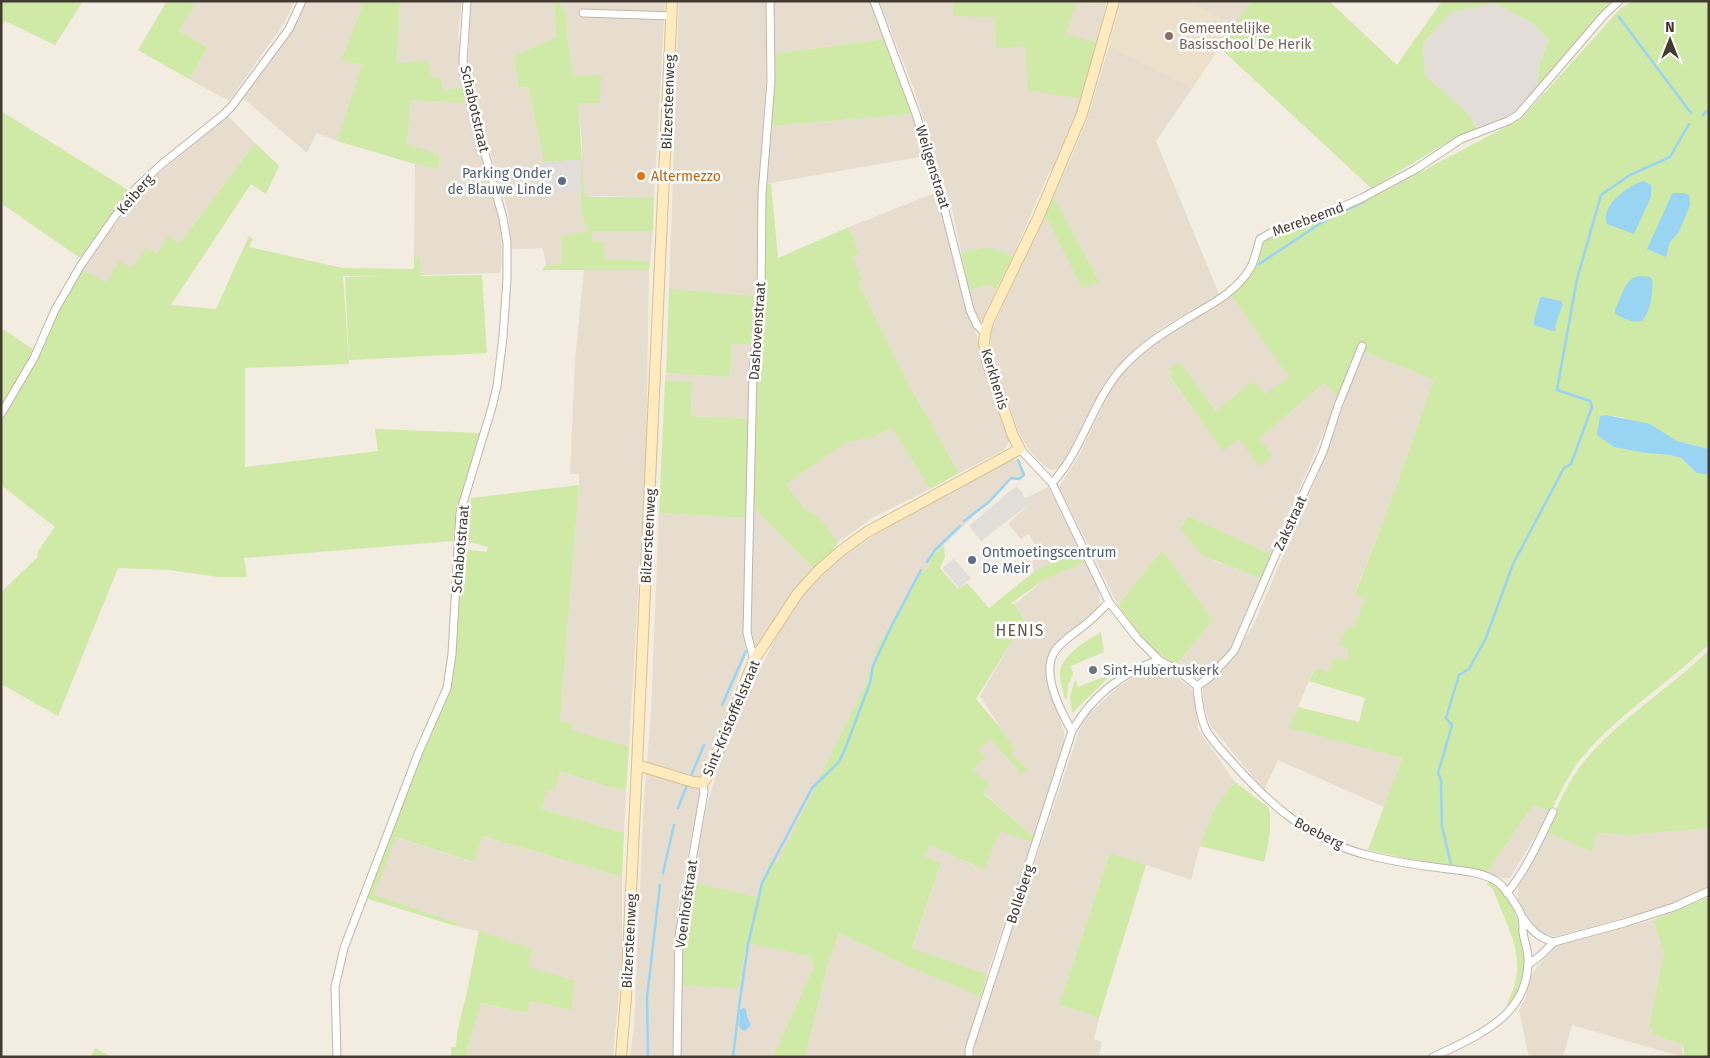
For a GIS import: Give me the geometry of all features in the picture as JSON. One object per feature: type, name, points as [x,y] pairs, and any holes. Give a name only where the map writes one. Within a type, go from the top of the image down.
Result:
[{"type":"main road","name":"Bilzersteenweg","points":[[620,1057],[626,997],[638,765],[672,1]]},
{"type":"main road","name":"Kerkhenis","points":[[1020,449],[1013,436],[987,361],[984,343],[985,333],[988,322],[1042,210],[1082,114],[1114,1]]},
{"type":"main road","name":"Sint-Kristoffelstraat","points":[[638,765],[693,782],[703,783],[709,774],[754,660],[798,593],[818,570],[842,550],[896,515],[1020,449]]},
{"type":"street","name":"Keiberg","points":[[1,414],[29,366],[55,310],[81,265],[137,187],[232,106],[289,29],[302,1]]},
{"type":"street","name":"Schabotstraat","points":[[337,1057],[335,987],[344,948],[418,754],[447,688],[452,654],[460,513],[492,407],[502,347],[507,279],[507,244],[503,218],[464,74],[463,60],[467,1]]},
{"type":"street","name":"Dashovenstraat","points":[[754,660],[747,633],[753,370],[762,298],[762,194],[771,81],[770,1]]},
{"type":"street","name":"Weilgenstraat","points":[[874,1],[916,114],[939,187],[970,310],[977,326],[985,333]]},
{"type":"street","name":"Merebeemd","points":[[1052,482],[1063,470],[1079,446],[1110,383],[1122,368],[1148,343],[1223,297],[1235,286],[1250,268],[1260,239],[1276,230],[1333,211],[1362,198],[1416,169],[1461,139],[1508,121],[1518,115],[1616,3]]},
{"type":"street","points":[[583,13],[672,16]]},
{"type":"street","name":"Zakstraat","points":[[1197,686],[1210,678],[1234,651],[1285,533],[1323,452],[1338,406],[1362,346]]},
{"type":"street","name":"Kerkhenis","points":[[1020,449],[1052,482],[1109,602],[1138,639],[1160,660],[1197,686]]},
{"type":"street","points":[[1072,731],[1052,688],[1051,660],[1058,647],[1109,602]]},
{"type":"street","name":"Bolleberg","points":[[970,1057],[969,1049],[1072,731],[1082,714],[1095,698],[1111,684],[1145,665],[1160,660]]},
{"type":"street","name":"Boeberg","points":[[1197,686],[1200,709],[1207,731],[1259,791],[1303,828],[1333,843],[1365,854],[1402,862],[1467,871],[1488,877],[1498,882],[1535,934],[1543,939],[1554,942]]},
{"type":"street","name":"Voenhofstraat","points":[[677,1057],[679,936],[704,792],[703,783]]},
{"type":"street","points":[[1507,893],[1518,879],[1536,848],[1552,812]]},
{"type":"street","points":[[1528,965],[1542,955],[1554,942],[1666,910],[1709,891]]},
{"type":"street","name":"Boeberg","points":[[1433,1057],[1486,1030],[1505,1016],[1522,993],[1526,980],[1528,957],[1522,918]]},
{"type":"shaded area","points":[[188,1],[295,1],[284,23],[229,101],[189,79],[208,47],[179,31],[193,5]]},
{"type":"shaded area","points":[[305,1],[364,1],[341,61],[362,64],[337,141],[316,133],[307,153],[243,98],[291,31]]},
{"type":"shaded area","points":[[400,1],[462,1],[458,35],[463,87],[442,90],[431,78],[397,64]]},
{"type":"shaded area","points":[[471,1],[554,1],[556,37],[514,56],[519,88],[528,87],[544,162],[580,160],[581,213],[588,231],[562,264],[546,265],[543,248],[512,249],[508,211],[470,86],[468,67]]},
{"type":"shaded area","points":[[558,1],[665,1],[654,197],[585,197],[581,167],[582,142],[578,103],[601,75],[573,77],[566,13]]},
{"type":"shaded area","points":[[679,1],[767,1],[766,79],[759,184],[757,296],[669,289]]},
{"type":"shaded area","points":[[772,1],[870,1],[885,39],[773,54]]},
{"type":"shaded area","points":[[879,1],[953,1],[954,16],[994,16],[1082,99],[1055,172],[1050,170],[1013,256],[988,247],[961,252],[953,213],[914,89]]},
{"type":"shaded area","name":"Gemeentelijke Basisschool De Herik","points":[[1121,1],[1188,1],[1234,26],[1193,87],[1109,46]]},
{"type":"shaded area","points":[[1188,1],[1251,1],[1234,26]]},
{"type":"shaded area","points":[[1077,2],[1106,4],[1097,42],[1064,34]]},
{"type":"shaded area","points":[[1495,3],[1532,23],[1549,40],[1540,62],[1537,89],[1516,115],[1476,129],[1469,114],[1425,75],[1423,43],[1452,12]]},
{"type":"shaded area","points":[[1109,46],[1193,87],[1156,141],[1219,294],[1160,329],[1135,349],[1115,369],[1105,382],[1082,432],[1063,465],[1054,470],[1042,464],[1027,447],[1018,430],[997,373],[991,349],[991,331],[1045,215],[1082,287],[1100,283],[1053,195],[1069,163],[1089,114]]},
{"type":"shaded area","points":[[411,100],[468,103],[501,227],[502,263],[500,273],[420,275],[420,256],[414,257],[415,164],[439,169],[407,145]]},
{"type":"shaded area","points":[[912,114],[925,156],[765,184],[770,126]]},
{"type":"shaded area","points":[[228,116],[255,143],[179,244],[107,283],[82,270],[109,232],[149,182]]},
{"type":"shaded area","name":"Parking Onder de Blauwe Linde","points":[[580,160],[582,191],[543,193],[541,171],[544,162]]},
{"type":"shaded area","points":[[937,192],[961,287],[1009,437],[1009,442],[1004,450],[959,473],[908,383],[858,282],[862,280],[852,256],[858,253],[849,227]]},
{"type":"shaded area","points":[[592,231],[653,231],[650,261],[605,259],[592,242]]},
{"type":"shaded area","points":[[584,269],[649,270],[646,457],[629,746],[570,730],[560,721],[579,485],[579,474],[570,474],[575,360]]},
{"type":"shaded area","points":[[989,285],[996,290],[984,319],[980,322],[974,312],[969,290]]},
{"type":"shaded area","points":[[1231,295],[1290,377],[1266,395],[1252,381],[1216,411],[1180,362],[1168,370],[1172,374],[1169,377],[1223,450],[1239,438],[1259,465],[1260,438],[1324,383],[1339,397],[1271,554],[1188,516],[1180,527],[1214,561],[1262,579],[1233,649],[1207,677],[1194,676],[1176,665],[1213,620],[1162,550],[1118,605],[1059,487],[1078,457],[1112,387],[1136,356],[1153,343],[1218,305]]},
{"type":"shaded area","points":[[732,344],[755,345],[751,419],[691,416],[692,382],[665,380],[666,373],[730,377]]},
{"type":"shaded area","points":[[1362,351],[1434,380],[1387,512],[1355,593],[1365,598],[1354,629],[1339,645],[1349,649],[1346,660],[1329,672],[1314,668],[1290,727],[1402,758],[1384,807],[1278,760],[1264,790],[1210,725],[1204,705],[1203,693],[1203,688],[1235,654],[1253,626],[1328,451]]},
{"type":"shaded area","points":[[892,428],[930,489],[874,517],[838,542],[819,517],[804,508],[786,484],[846,443],[873,437]]},
{"type":"shaded area","points":[[1011,460],[1019,460],[1025,474],[1019,480],[1011,480],[931,557],[929,566],[919,575],[915,585],[882,638],[867,682],[777,865],[768,862],[759,897],[693,882],[706,809],[731,732],[774,641],[800,599],[838,560],[885,528]]},
{"type":"shaded area","points":[[1016,486],[1022,492],[1028,505],[981,541],[969,526]]},
{"type":"shaded area","points":[[1048,487],[1080,551],[1035,571],[1030,563],[1040,556],[1029,534],[1021,539],[1008,524],[1028,505],[1024,499]]},
{"type":"shaded area","points":[[754,508],[813,568],[753,649],[750,639]]},
{"type":"shaded area","points":[[659,513],[747,518],[745,657],[702,780],[678,907],[674,961],[673,1057],[630,1057],[634,1026],[644,798],[651,713]]},
{"type":"shaded area","points":[[954,559],[971,578],[959,588],[942,568]]},
{"type":"shaded area","points":[[1085,562],[1098,587],[1100,601],[1098,610],[1051,650],[1047,661],[1046,678],[1064,731],[1064,742],[1055,776],[1034,837],[983,792],[973,770],[985,757],[978,750],[990,739],[1022,775],[1029,769],[1011,753],[1015,750],[980,696],[1015,636],[1028,627],[1015,604],[1044,580]]},
{"type":"shaded area","points":[[1153,668],[1161,669],[1174,675],[1191,688],[1195,697],[1198,729],[1235,782],[1215,807],[1200,846],[1191,880],[1110,853],[1059,1005],[1099,1018],[1094,1039],[1102,1042],[1099,1057],[975,1057],[974,1050],[981,1024],[1080,728],[1087,716],[1117,688],[1143,671]]},
{"type":"shaded area","points":[[560,771],[609,787],[626,790],[624,833],[542,809],[547,789]]},
{"type":"shaded area","points":[[1533,805],[1550,812],[1510,878],[1487,873]]},
{"type":"shaded area","points":[[1709,828],[1709,887],[1691,897],[1660,908],[1558,936],[1544,935],[1536,928],[1518,902],[1518,885],[1546,832],[1592,851],[1597,833],[1630,835]]},
{"type":"shaded area","points":[[1000,830],[1032,842],[987,974],[912,949],[941,863],[925,856],[930,845],[983,870]]},
{"type":"shaded area","points":[[481,836],[622,877],[622,959],[613,1057],[466,1057],[480,1003],[527,1013],[530,1001],[570,1010],[528,967],[533,949],[479,931],[459,927],[460,924],[373,895],[395,837],[473,862]]},
{"type":"shaded area","points":[[1653,920],[1664,952],[1649,1026],[1654,1035],[1682,1045],[1683,1057],[1572,1025],[1563,1057],[1529,1057],[1519,1010],[1526,997],[1528,980],[1537,967],[1558,945]]},
{"type":"shaded area","points":[[839,933],[902,964],[981,997],[966,1047],[965,1057],[805,1057],[828,963]]},
{"type":"shaded area","points":[[747,943],[811,957],[813,968],[773,1057],[681,1057],[681,985],[738,989]]},
{"type":"green space","points":[[1,1],[83,1],[55,45],[5,21],[1,26]]},
{"type":"green space","points":[[167,1],[188,1],[194,5],[179,31],[208,47],[189,79],[138,50]]},
{"type":"green space","points":[[364,1],[400,1],[397,63],[429,61],[431,78],[440,78],[443,90],[463,87],[468,103],[411,100],[407,145],[439,154],[439,169],[415,164],[337,141],[362,64],[341,61]]},
{"type":"green space","points":[[554,1],[558,1],[566,13],[573,76],[601,75],[600,103],[578,103],[585,197],[654,197],[653,231],[592,231],[592,241],[604,242],[605,259],[650,261],[649,270],[542,270],[546,265],[562,264],[562,236],[588,231],[581,213],[580,160],[544,162],[528,87],[519,88],[514,56],[556,37]]},
{"type":"green space","points":[[953,1],[1107,1],[1106,4],[1077,2],[1065,34],[1097,42],[1082,99],[1028,90],[1025,46],[997,48],[994,17],[953,16]]},
{"type":"green space","points":[[1251,1],[1329,1],[1397,65],[1442,1],[1612,1],[1582,40],[1537,89],[1540,62],[1549,40],[1532,23],[1495,3],[1452,12],[1423,43],[1425,75],[1469,114],[1476,129],[1458,136],[1371,188],[1219,47]]},
{"type":"green space","points":[[1633,1],[1709,1],[1709,449],[1677,441],[1665,434],[1621,417],[1600,416],[1646,453],[1681,458],[1697,473],[1709,475],[1709,644],[1597,740],[1573,769],[1550,812],[1533,805],[1487,873],[1368,850],[1402,758],[1289,728],[1298,707],[1359,722],[1365,698],[1309,681],[1315,668],[1329,672],[1334,657],[1346,660],[1349,649],[1339,645],[1347,627],[1354,628],[1365,598],[1355,594],[1387,512],[1434,380],[1362,351],[1339,397],[1324,383],[1260,438],[1272,457],[1259,466],[1239,439],[1223,451],[1169,376],[1172,374],[1168,369],[1180,362],[1216,411],[1252,381],[1266,394],[1289,377],[1231,295],[1251,271],[1264,242],[1275,235],[1362,203],[1521,119],[1620,9]],"holes":[[[1543,297],[1560,301],[1563,304],[1555,327]]]},
{"type":"green space","points":[[885,39],[912,114],[770,126],[773,54]]},
{"type":"green space","points":[[1,111],[128,190],[83,256],[77,256],[1,203]]},
{"type":"green space","points":[[255,143],[279,166],[266,194],[251,184],[171,305],[216,309],[249,236],[253,239],[249,247],[342,268],[414,269],[414,257],[420,256],[421,276],[482,275],[487,353],[349,360],[345,277],[386,276],[343,276],[349,364],[245,368],[245,467],[378,451],[375,429],[481,433],[458,511],[453,541],[244,558],[247,577],[219,577],[169,570],[118,568],[58,716],[1,684],[1,592],[37,558],[38,551],[55,527],[1,485],[1,419],[40,352],[65,297],[82,270],[107,282],[119,261],[132,268],[146,248],[157,254],[169,235],[179,244]]},
{"type":"green space","points":[[771,183],[778,258],[849,227],[859,254],[852,256],[862,280],[858,282],[908,383],[959,473],[930,489],[892,428],[873,437],[846,443],[786,484],[804,508],[819,517],[838,542],[832,551],[813,568],[754,508],[755,427],[765,185]]},
{"type":"green space","points":[[1053,195],[1100,283],[1082,288],[1045,215]]},
{"type":"green space","points":[[988,247],[1013,256],[996,290],[989,285],[969,290],[961,252]]},
{"type":"green space","points":[[669,289],[757,296],[755,345],[732,344],[730,377],[666,373]]},
{"type":"green space","points":[[1,328],[34,350],[1,409]]},
{"type":"green space","points":[[665,380],[692,382],[691,416],[751,419],[747,518],[659,513]]},
{"type":"green space","points":[[579,485],[560,721],[571,722],[571,730],[629,746],[626,790],[609,787],[560,771],[555,791],[547,789],[542,809],[624,833],[622,877],[482,836],[474,862],[396,837],[374,895],[460,924],[459,927],[365,898],[420,757],[451,687],[456,653],[459,549],[487,552],[488,547],[466,541],[471,498]]},
{"type":"green space","points":[[1188,516],[1271,554],[1262,579],[1201,555],[1180,528]]},
{"type":"green space","points":[[944,545],[945,557],[940,568],[958,589],[967,583],[989,608],[1035,571],[1080,551],[1085,562],[1044,580],[1010,604],[1015,604],[1028,627],[1015,636],[976,699],[1003,731],[1015,750],[1011,753],[1029,769],[1022,775],[990,739],[978,750],[986,757],[973,770],[990,785],[983,793],[1034,837],[1032,842],[1000,831],[984,870],[930,845],[925,856],[941,863],[912,948],[987,974],[981,997],[902,964],[839,933],[828,963],[805,1057],[773,1057],[813,968],[811,957],[747,943],[738,989],[681,985],[683,950],[693,882],[759,897],[769,861],[777,864],[867,682],[881,640],[915,585],[919,575],[929,566],[931,557]]},
{"type":"green space","points":[[1162,550],[1213,620],[1176,665],[1154,650],[1118,605]]},
{"type":"green space","points":[[1101,632],[1104,652],[1071,666],[1073,674],[1068,685],[1067,698],[1065,699],[1060,675],[1064,662],[1078,647]]},
{"type":"green space","points":[[1709,650],[1709,828],[1630,835],[1597,833],[1592,852],[1546,832],[1569,783],[1593,751],[1625,721]]},
{"type":"green space","points":[[1109,675],[1072,713],[1070,697],[1074,682],[1076,680],[1078,687]]},
{"type":"green space","points":[[1235,782],[1269,808],[1270,835],[1264,862],[1200,846],[1215,807]]},
{"type":"green space","points":[[1110,853],[1146,865],[1099,1018],[1059,1005]]},
{"type":"green space","points":[[1490,880],[1499,887],[1513,908],[1524,948],[1524,972],[1510,1005],[1507,1003],[1514,988],[1517,959],[1510,931],[1493,889],[1487,884]]},
{"type":"green space","points":[[1709,897],[1709,1057],[1683,1057],[1684,1050],[1682,1045],[1654,1035],[1649,1026],[1664,952],[1653,920]]},
{"type":"green space","points":[[479,931],[533,949],[528,967],[575,981],[571,1010],[530,1001],[527,1013],[481,1003],[466,1057],[451,1057],[451,1047],[456,1047],[457,1034]]},
{"type":"green space","points":[[95,1048],[112,1057],[91,1057]]},
{"type":"water","points":[[1643,181],[1651,185],[1651,197],[1634,234],[1607,224],[1606,217],[1611,203],[1630,187]]},
{"type":"water","points":[[1672,194],[1689,195],[1690,205],[1679,232],[1670,242],[1666,257],[1647,249]]},
{"type":"water","points":[[1639,276],[1652,279],[1651,302],[1644,318],[1641,321],[1635,322],[1617,315],[1615,310],[1627,284],[1630,280]]},
{"type":"water","points":[[1540,298],[1561,301],[1563,304],[1555,327],[1556,330],[1552,331],[1534,325]]},
{"type":"water","points":[[1606,415],[1650,424],[1677,441],[1709,449],[1709,475],[1697,473],[1681,458],[1614,447],[1597,435],[1600,416]]},
{"type":"water","points":[[746,1009],[751,1025],[745,1031],[739,1026],[740,1010]]},
{"type":"waterway","points":[[1619,17],[1691,113]]},
{"type":"waterway","points":[[1703,115],[1709,109]]},
{"type":"waterway","points":[[1451,864],[1442,827],[1441,780],[1438,773],[1452,725],[1446,718],[1459,675],[1469,669],[1486,638],[1513,564],[1564,468],[1571,464],[1592,407],[1590,401],[1557,390],[1577,279],[1601,195],[1630,175],[1670,157],[1689,124]]},
{"type":"waterway","points":[[1259,264],[1324,221],[1363,202]]},
{"type":"waterway","points":[[964,521],[989,502],[1011,478],[1019,479],[1024,475],[1018,460]]},
{"type":"waterway","points":[[927,562],[935,550],[960,526]]},
{"type":"waterway","points":[[733,1057],[748,945],[762,883],[812,788],[839,762],[870,683],[873,666],[921,570]]},
{"type":"waterway","points":[[722,705],[746,651]]},
{"type":"waterway","points":[[691,776],[704,745]]},
{"type":"waterway","points":[[678,808],[687,785]]},
{"type":"waterway","points":[[663,873],[674,825]]},
{"type":"waterway","points":[[648,1057],[647,997],[660,885]]},
{"type":"place","name":"Gemeentelijke Basisschool De Herik","points":[[1169,36]]},
{"type":"place","name":"Altermezzo","points":[[641,176]]},
{"type":"place","name":"Parking Onder de Blauwe Linde","points":[[562,181]]},
{"type":"place","name":"Ontmoetingscentrum De Meir","points":[[972,560]]},
{"type":"place","name":"Sint-Hubertuskerk","points":[[1093,670]]},
{"type":"district","name":"HENIS","points":[[1020,630]]}]
